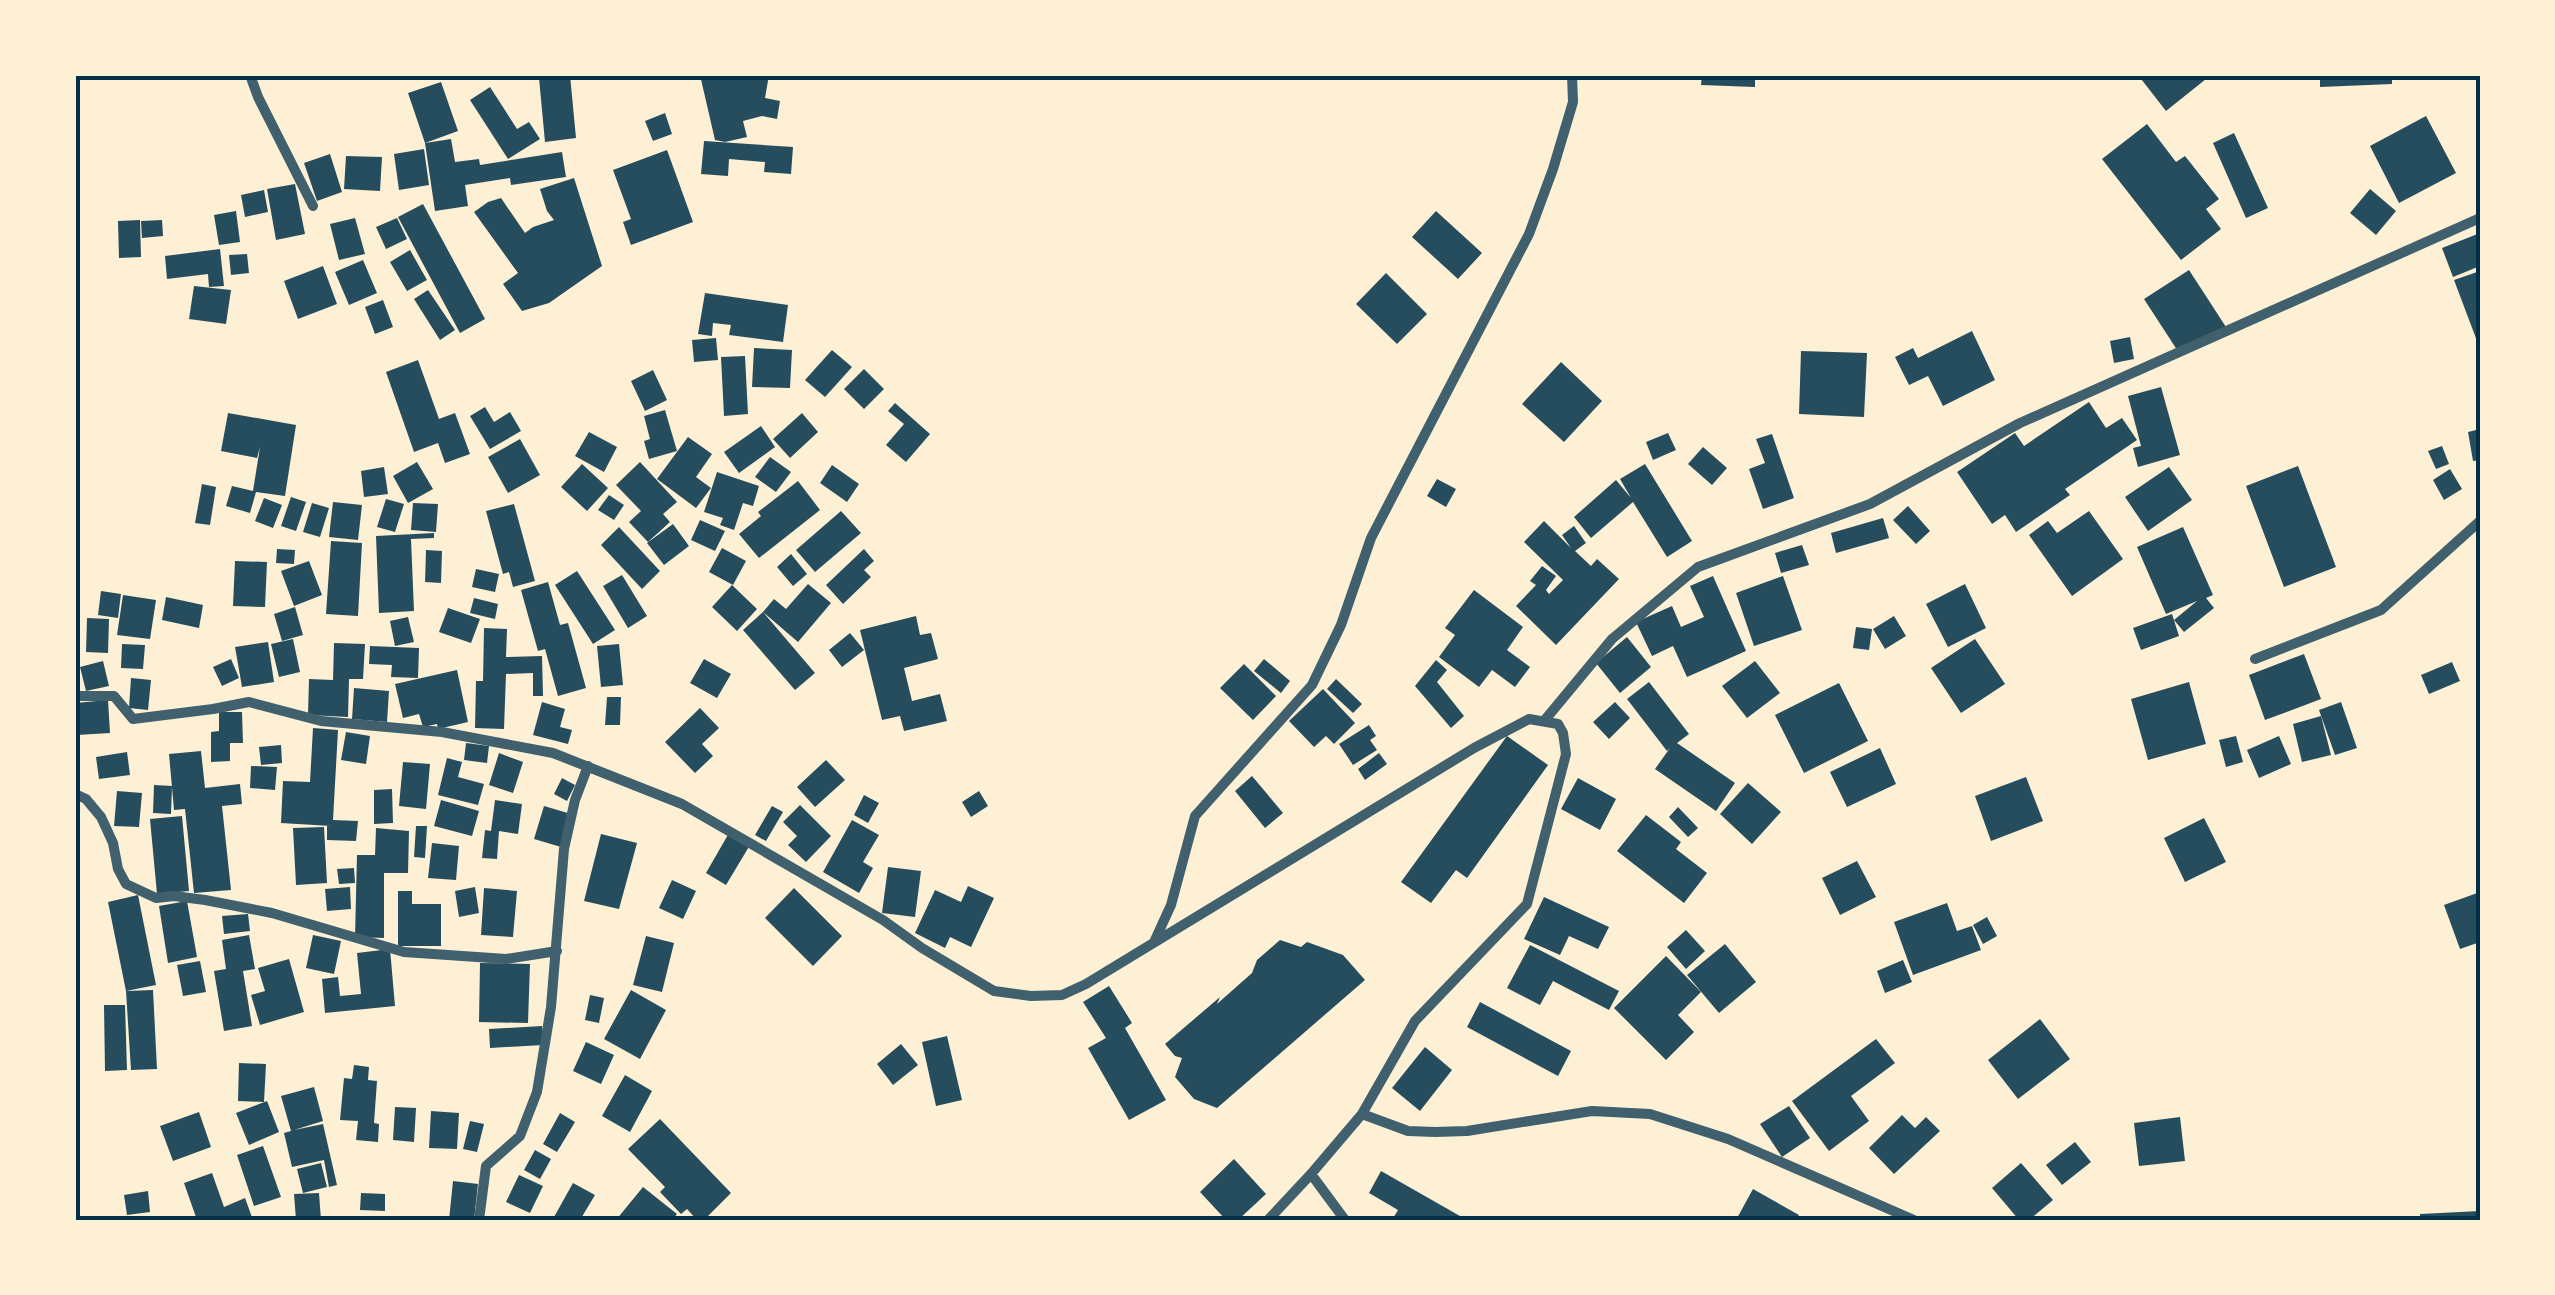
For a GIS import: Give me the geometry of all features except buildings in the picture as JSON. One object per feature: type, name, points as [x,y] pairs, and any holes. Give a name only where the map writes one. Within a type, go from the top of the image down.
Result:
[{"type":"street","points":[[250,75],[312,206]]},
{"type":"street","points":[[1154,942],[1171,905],[1195,816],[1312,685],[1341,625],[1371,538],[1528,234],[1573,102],[1572,75]]},
{"type":"street","points":[[1544,722],[1612,639],[1698,567],[1870,504],[2020,423],[2480,218]]},
{"type":"street","points":[[2255,659],[2381,610],[2480,521]]},
{"type":"street","points":[[75,696],[114,696],[132,719],[248,702],[321,721],[442,732],[553,753],[682,804],[883,920],[994,990],[1031,996],[1062,995],[1086,984],[1474,748],[1530,719],[1558,724],[1566,754],[1527,904],[1415,1021],[1362,1114],[1268,1220]]},
{"type":"street","points":[[478,1220],[486,1166],[520,1136],[537,1092],[551,1007],[564,849],[574,800],[588,766]]},
{"type":"street","points":[[75,794],[86,799],[101,817],[114,843],[118,869],[126,884],[156,898],[174,896],[272,913],[404,952],[506,958],[557,951]]},
{"type":"street","points":[[1362,1114],[1408,1131],[1435,1132],[1592,1111],[1650,1114],[1728,1139],[1914,1220]]},
{"type":"street","points":[[1311,1174],[1345,1220]]}]
